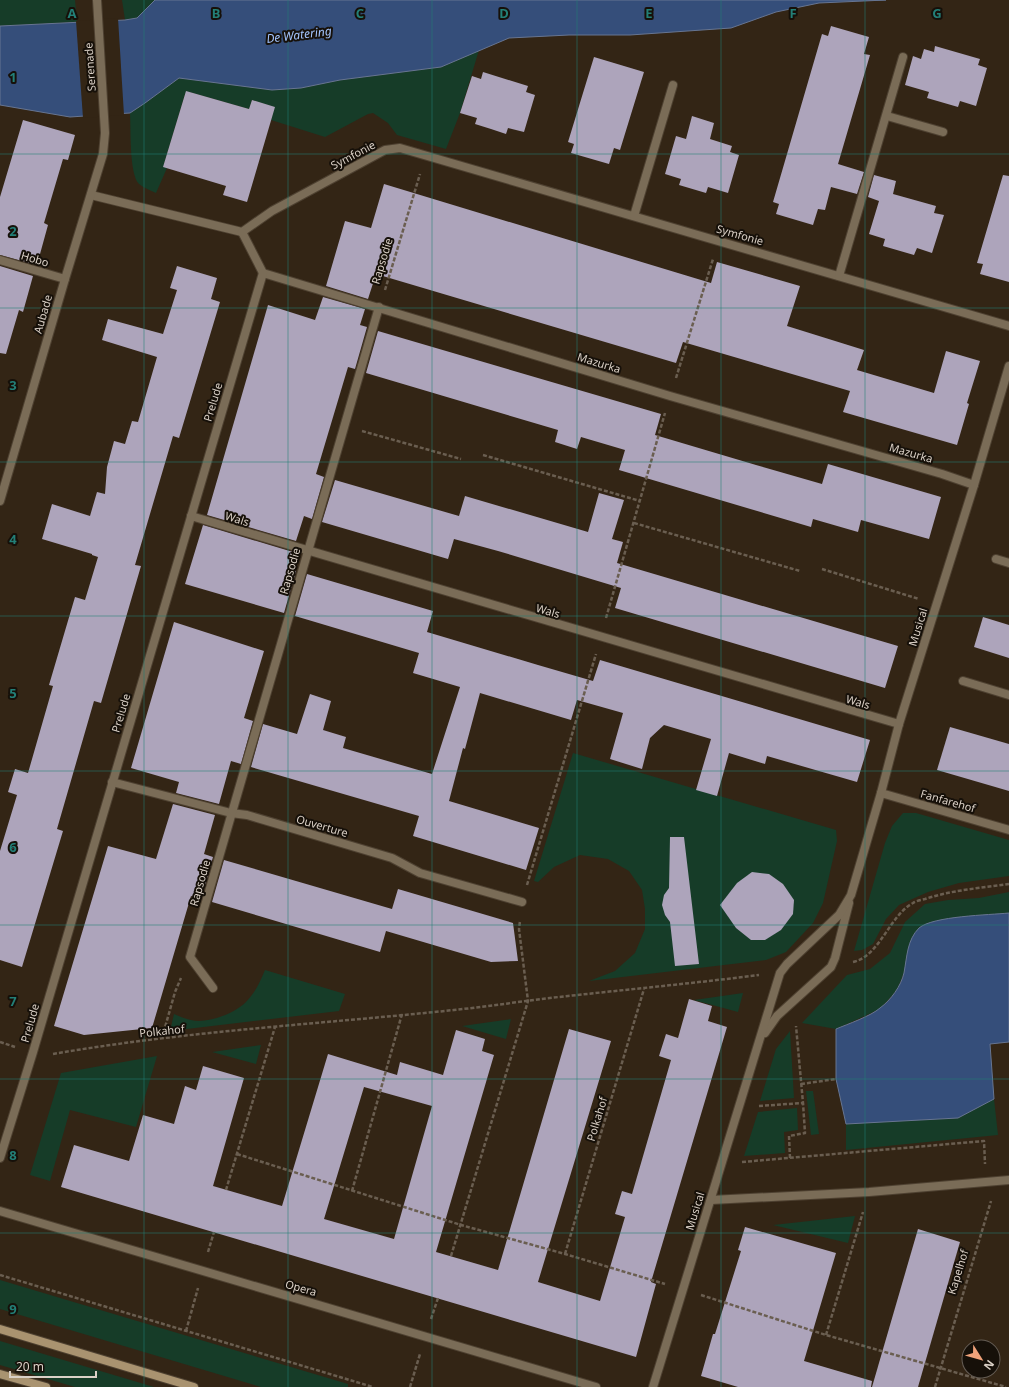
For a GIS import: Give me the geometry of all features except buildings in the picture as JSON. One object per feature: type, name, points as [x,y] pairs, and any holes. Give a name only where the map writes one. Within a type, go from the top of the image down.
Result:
[{"type":"street","name":"Serenade","points":[[97,1],[105,134]]},
{"type":"street","points":[[839,276],[903,57]]},
{"type":"street","points":[[634,216],[673,86]]},
{"type":"street","points":[[887,116],[943,132]]},
{"type":"street","name":"Aubade","points":[[0,501],[103,154],[105,134]]},
{"type":"street","name":"Symfonie","points":[[242,232],[272,212],[385,150],[400,148],[1009,326]]},
{"type":"street","points":[[91,195],[242,232],[263,273]]},
{"type":"street","name":"Hobo","points":[[0,260],[65,279]]},
{"type":"street","name":"Mazurka","points":[[263,273],[670,396],[934,471],[974,485]]},
{"type":"street","name":"Prelude","points":[[0,1158],[33,1052],[263,273]]},
{"type":"street","name":"Rapsodie","points":[[190,957],[379,308]]},
{"type":"street","name":"Musical","points":[[759,1042],[769,1025],[777,1016],[831,967],[835,958],[851,894],[881,793],[899,724],[974,485],[1009,366]]},
{"type":"street","name":"Wals","points":[[191,516],[600,638],[899,724]]},
{"type":"street","points":[[996,559],[1009,562]]},
{"type":"street","points":[[963,681],[1009,695]]},
{"type":"street","name":"Ouverture","points":[[112,782],[231,813],[247,815],[392,858],[420,873],[522,902]]},
{"type":"street","name":"Fanfarehof","points":[[881,793],[1009,830]]},
{"type":"street","name":"Musical","points":[[652,1387],[780,973],[787,964],[838,915],[851,894]]},
{"type":"street","points":[[190,957],[213,988]]},
{"type":"street","points":[[711,1200],[869,1192],[1009,1180]]},
{"type":"street","name":"Opera","points":[[0,1211],[596,1387]]},
{"type":"street","points":[[0,1329],[194,1387]]},
{"type":"street","points":[[0,1374],[46,1387]]},
{"type":"path","name":"Rapsodie","points":[[379,308],[426,156]]},
{"type":"path","points":[[451,1256],[528,1001],[519,929],[522,902],[670,396],[719,240]]},
{"type":"path","points":[[344,426],[461,459]]},
{"type":"path","points":[[483,456],[640,501]]},
{"type":"path","points":[[634,523],[800,571]]},
{"type":"path","points":[[822,569],[936,604]]},
{"type":"path","points":[[831,967],[860,961],[872,951],[898,915],[913,902],[936,895],[1009,884]]},
{"type":"path","points":[[162,1038],[175,992],[190,957]]},
{"type":"path","name":"Polkahof","points":[[51,1054],[162,1038],[454,1010],[566,996],[780,973]]},
{"type":"path","name":"Polkahof","points":[[565,1254],[644,988]]},
{"type":"path","points":[[790,1158],[788,1136],[805,1133],[794,1002]]},
{"type":"path","points":[[352,1191],[402,1014]]},
{"type":"path","points":[[226,1190],[275,1027]]},
{"type":"path","points":[[801,1084],[836,1080]]},
{"type":"path","points":[[739,1108],[803,1103]]},
{"type":"path","points":[[722,1163],[984,1141],[986,1182]]},
{"type":"path","points":[[237,1154],[460,1225],[565,1254],[682,1289],[826,1335],[1006,1387]]},
{"type":"path","name":"Kapelhof","points":[[935,1387],[997,1181]]},
{"type":"path","points":[[826,1335],[869,1192]]},
{"type":"path","points":[[186,1331],[203,1271]]},
{"type":"path","points":[[0,1275],[373,1387]]},
{"type":"path","points":[[410,1387],[426,1336]]},
{"type":"green space","points":[[0,0],[75,0],[77,22],[0,26]]},
{"type":"green space","points":[[122,0],[155,0],[137,18],[125,20]]},
{"type":"green space","points":[[479,50],[460,113],[446,149],[397,135],[388,123],[373,113],[368,114],[325,137],[271,120],[274,107],[252,100],[249,109],[189,92],[185,94],[164,164],[167,168],[156,193],[139,184],[136,179],[132,161],[130,113],[179,78],[272,90],[301,88],[340,80],[441,67]]},
{"type":"green space","points":[[573,753],[836,830],[837,841],[823,903],[813,923],[786,952],[766,960],[589,981],[615,971],[635,953],[645,929],[645,909],[642,890],[629,871],[608,859],[580,855],[554,867],[538,882],[534,881]]},
{"type":"green space","points":[[903,813],[916,813],[1009,840],[1009,876],[959,883],[928,892],[899,905],[886,919],[873,944],[862,950],[854,951],[885,843],[892,826]]},
{"type":"green space","points":[[1009,892],[1009,914],[903,975],[897,990],[880,1009],[836,1029],[802,1023],[847,975],[870,969],[890,953],[905,922],[925,904],[948,900],[979,898]]},
{"type":"green space","points":[[265,970],[345,994],[339,1011],[170,1031],[174,1014],[189,1020],[205,1021],[220,1017],[235,1010],[246,1002],[252,995]]},
{"type":"green space","points":[[743,993],[738,1012],[694,1000]]},
{"type":"green space","points":[[511,1019],[506,1039],[462,1026]]},
{"type":"green space","points":[[790,1031],[794,1098],[760,1101],[776,1049]]},
{"type":"green space","points":[[261,1045],[256,1064],[212,1052]]},
{"type":"green space","points":[[157,1056],[136,1127],[70,1110],[50,1181],[30,1175],[61,1073]]},
{"type":"green space","points":[[806,1091],[813,1091],[819,1134],[811,1135]]},
{"type":"green space","points":[[994,1099],[998,1135],[846,1150],[846,1124],[958,1118]]},
{"type":"green space","points":[[797,1108],[798,1130],[784,1132],[785,1153],[744,1156],[758,1112]]},
{"type":"green space","points":[[855,1216],[848,1243],[773,1225]]},
{"type":"green space","points":[[0,1280],[348,1384],[348,1387],[261,1387],[0,1309]]},
{"type":"green space","points":[[0,1341],[154,1387],[75,1387],[0,1365]]},
{"type":"water","name":"De Watering","points":[[155,0],[886,0],[819,3],[776,12],[731,28],[630,35],[569,35],[509,38],[441,67],[340,80],[301,88],[272,90],[179,78],[130,113],[70,117],[0,105],[0,26],[125,20],[137,18]]},
{"type":"water","points":[[1009,913],[1009,1042],[990,1044],[994,1099],[958,1118],[846,1124],[836,1079],[836,1029],[871,1014],[892,997],[903,978],[908,949],[912,938],[919,928],[926,924],[948,919],[975,915]]},
{"type":"pier","points":[[118,18],[124,115],[83,118],[76,21]]}]
